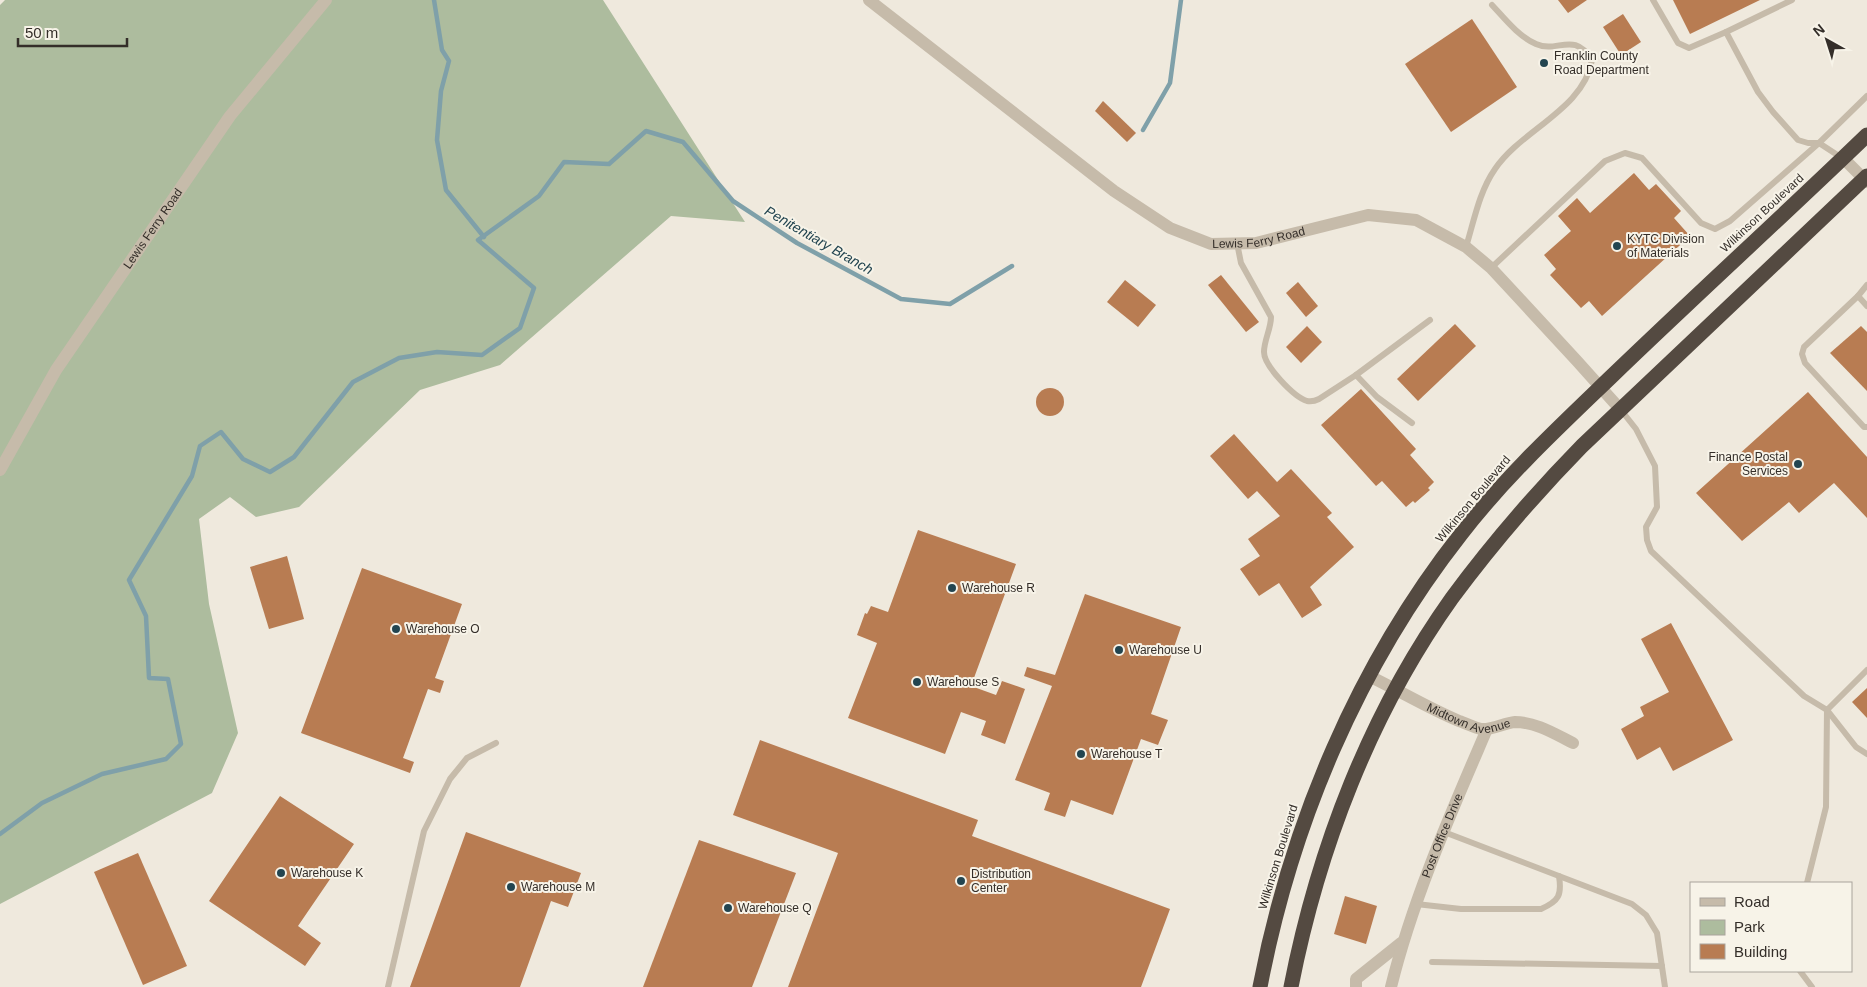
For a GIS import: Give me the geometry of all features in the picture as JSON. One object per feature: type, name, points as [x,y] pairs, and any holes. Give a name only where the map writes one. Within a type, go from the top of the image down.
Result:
[{"type":"highway","name":"Wilkinson Boulevard","points":[[1260,987],[1282,893],[1305,817],[1331,754],[1369,676],[1428,578],[1461,534],[1526,460],[1600,387],[1867,135]]},
{"type":"highway","points":[[1291,987],[1307,916],[1329,843],[1356,772],[1397,690],[1429,633],[1451,600],[1495,542],[1554,475],[1620,409],[1866,179]]},
{"type":"street","name":"Lewis Ferry Road","points":[[0,470],[56,370],[230,116],[326,0]]},
{"type":"street","name":"Lewis Ferry Road","points":[[869,0],[1114,191],[1170,228],[1211,244],[1256,243],[1368,215],[1416,220],[1466,247],[1491,268],[1620,409]]},
{"type":"street","points":[[1843,158],[1866,179]]},
{"type":"street","name":"Midtown Avenue","points":[[1369,676],[1417,702],[1475,727],[1487,729],[1508,723],[1528,724],[1540,727],[1573,743]]},
{"type":"street","name":"Post Office Drive","points":[[1391,987],[1402,943],[1416,904],[1487,729]]},
{"type":"street","points":[[1356,987],[1356,979],[1402,943]]},
{"type":"lane","points":[[1653,0],[1678,43],[1689,48],[1792,0]]},
{"type":"lane","points":[[1466,247],[1480,199],[1486,184],[1496,168],[1509,153],[1574,96],[1590,72],[1592,60],[1587,52],[1576,44],[1537,45],[1520,34],[1492,6]]},
{"type":"lane","points":[[1726,32],[1758,92],[1798,140],[1808,143],[1819,143],[1843,158]]},
{"type":"lane","points":[[1491,268],[1605,161],[1625,153],[1642,158],[1701,223],[1715,229],[1730,221],[1819,143],[1867,96]]},
{"type":"lane","points":[[1237,243],[1241,263],[1271,317],[1264,352],[1266,362],[1298,395],[1306,400],[1313,402],[1356,375],[1430,320]]},
{"type":"lane","points":[[1867,285],[1858,296],[1804,347],[1802,354],[1805,362],[1864,427],[1867,427]]},
{"type":"lane","points":[[1858,296],[1867,306]]},
{"type":"lane","points":[[1356,375],[1377,397],[1412,423]]},
{"type":"lane","points":[[1620,409],[1636,429],[1654,466],[1657,507],[1646,527],[1650,551],[1804,696],[1827,710],[1856,747],[1867,754]]},
{"type":"lane","points":[[1807,882],[1826,807],[1827,710],[1867,670]]},
{"type":"lane","points":[[388,987],[424,831],[450,779],[467,758],[496,743]]},
{"type":"lane","points":[[1444,832],[1632,904],[1646,916],[1657,933],[1665,987]]},
{"type":"lane","points":[[1416,904],[1461,909],[1541,909],[1553,904],[1560,895],[1559,876]]},
{"type":"lane","points":[[1432,962],[1662,966]]},
{"type":"lane","points":[[1801,972],[1812,987]]},
{"type":"green space","points":[[5,0],[603,0],[745,222],[671,216],[500,365],[420,390],[299,507],[256,517],[230,497],[199,519],[209,604],[238,733],[212,793],[0,904],[0,5]]},
{"type":"building","points":[[1558,0],[1587,0],[1568,13]]},
{"type":"building","points":[[1673,0],[1760,0],[1690,34]]},
{"type":"building","points":[[1623,14],[1641,42],[1621,55],[1603,27]]},
{"type":"building","points":[[1472,19],[1517,87],[1451,132],[1405,64]]},
{"type":"building","points":[[1103,101],[1136,133],[1127,142],[1095,111]]},
{"type":"building","name":"KYTC Division of Materials","points":[[1634,173],[1649,190],[1656,184],[1681,211],[1674,218],[1690,236],[1602,316],[1589,301],[1581,308],[1550,275],[1556,269],[1544,255],[1571,231],[1558,216],[1577,198],[1590,213]]},
{"type":"building","points":[[1221,275],[1259,322],[1246,332],[1208,285]]},
{"type":"building","points":[[1125,280],[1156,305],[1138,327],[1107,302]]},
{"type":"building","points":[[1298,282],[1318,306],[1306,317],[1286,293]]},
{"type":"building","points":[[1455,324],[1476,346],[1418,401],[1397,379]]},
{"type":"building","points":[[1307,326],[1322,342],[1301,363],[1286,347]]},
{"type":"building","points":[[1861,326],[1867,332],[1867,391],[1830,353]]},
{"type":"building","points":[[1050,388],[1060,392],[1064,402],[1060,412],[1050,416],[1040,412],[1036,402],[1040,392]]},
{"type":"building","points":[[1361,389],[1416,449],[1410,455],[1434,482],[1428,488],[1430,490],[1415,503],[1413,501],[1406,507],[1382,481],[1376,486],[1321,425]]},
{"type":"building","name":"Finance Postal Services","points":[[1808,392],[1867,457],[1867,518],[1834,483],[1799,513],[1789,502],[1742,541],[1696,493]]},
{"type":"building","points":[[1234,434],[1277,482],[1291,469],[1332,513],[1327,517],[1354,547],[1310,587],[1322,605],[1302,618],[1279,583],[1259,596],[1240,569],[1260,556],[1248,539],[1280,516],[1257,491],[1248,499],[1210,456]]},
{"type":"building","points":[[918,530],[1016,564],[971,686],[996,695],[1002,681],[1025,689],[1005,744],[981,735],[986,721],[961,712],[945,754],[848,718],[877,643],[857,635],[865,613],[867,614],[871,606],[888,612]]},
{"type":"building","points":[[287,556],[304,619],[269,629],[250,567]]},
{"type":"building","points":[[362,568],[462,604],[435,678],[444,681],[440,693],[428,689],[403,758],[414,762],[410,773],[301,733]]},
{"type":"building","points":[[1085,594],[1181,627],[1151,714],[1168,720],[1158,745],[1141,739],[1113,815],[1071,800],[1065,817],[1044,810],[1050,793],[1015,780],[1052,686],[1024,676],[1027,667],[1055,675]]},
{"type":"building","points":[[1671,623],[1733,740],[1673,771],[1660,747],[1637,760],[1621,729],[1644,716],[1640,707],[1669,692],[1641,639]]},
{"type":"building","points":[[1867,688],[1867,718],[1852,702]]},
{"type":"building","name":"Distribution Center","points":[[760,740],[978,820],[972,836],[1170,909],[1141,987],[788,987],[838,853],[733,815]]},
{"type":"building","name":"Warehouse K","points":[[280,796],[354,844],[298,926],[321,943],[305,966],[209,901]]},
{"type":"building","name":"Warehouse M","points":[[466,832],[581,873],[568,907],[551,901],[520,987],[410,987]]},
{"type":"building","name":"Warehouse Q","points":[[699,840],[796,873],[752,987],[643,987]]},
{"type":"building","points":[[138,853],[187,966],[143,985],[94,872]]},
{"type":"building","points":[[1345,896],[1377,906],[1366,944],[1334,934]]},
{"type":"waterway","points":[[434,0],[442,50],[449,61],[441,91],[437,140],[446,190],[484,237]]},
{"type":"waterway","name":"Penitentiary Branch","points":[[1143,130],[1170,83],[1181,0]]},
{"type":"waterway","name":"Penitentiary Branch","points":[[0,834],[42,803],[102,774],[166,759],[181,744],[168,679],[149,678],[146,616],[129,580],[192,476],[200,446],[221,432],[243,459],[270,472],[294,457],[353,382],[399,358],[437,352],[482,355],[520,328],[534,288],[478,240],[539,196],[564,162],[609,164],[646,131],[683,142],[733,201],[797,243],[901,299],[950,304],[1012,266]]},
{"type":"place","name":"Franklin County Road Department","points":[[1544,63]]},
{"type":"place","name":"KYTC Division of Materials","points":[[1617,246]]},
{"type":"place","name":"Finance Postal Services","points":[[1798,464]]},
{"type":"place","name":"Warehouse R","points":[[952,588]]},
{"type":"place","name":"Warehouse O","points":[[396,629]]},
{"type":"place","name":"Warehouse U","points":[[1119,650]]},
{"type":"place","name":"Warehouse S","points":[[917,682]]},
{"type":"place","name":"Warehouse T","points":[[1081,754]]},
{"type":"place","name":"Warehouse K","points":[[281,873]]},
{"type":"place","name":"Distribution Center","points":[[961,881]]},
{"type":"place","name":"Warehouse M","points":[[511,887]]},
{"type":"place","name":"Warehouse Q","points":[[728,908]]}]
